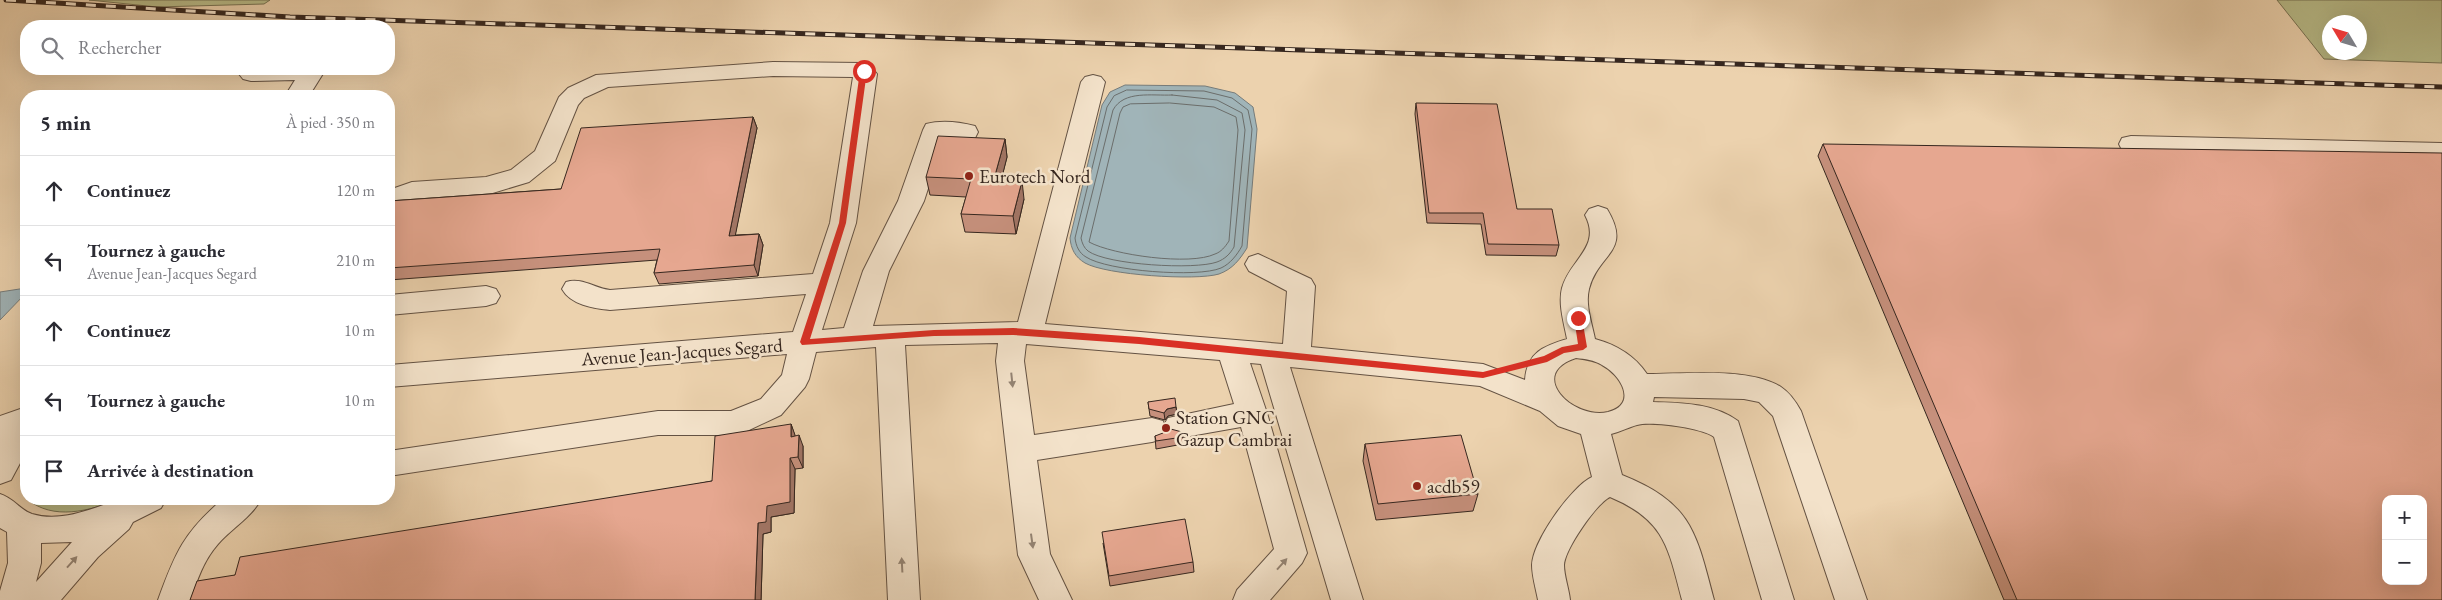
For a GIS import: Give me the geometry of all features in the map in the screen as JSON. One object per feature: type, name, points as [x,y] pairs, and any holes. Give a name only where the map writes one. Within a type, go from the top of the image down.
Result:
[{"type":"street","points":[[395,198],[412,191],[486,186],[520,176],[546,155],[567,102],[576,93],[604,80],[764,69],[858,69],[864,71],[865,76],[844,215],[804,342],[795,379],[771,407],[746,420],[732,423],[658,423],[395,463]]},
{"type":"street","points":[[301,90],[310,75]]},
{"type":"street","points":[[1056,600],[1034,555],[1010,361],[1021,332],[1094,82]]},
{"type":"street","points":[[855,338],[884,252],[911,200],[934,130],[966,132]]},
{"type":"street","points":[[2131,144],[2442,151]]},
{"type":"street","points":[[1583,347],[1575,290],[1606,232],[1605,223],[1598,215]]},
{"type":"street","points":[[1258,264],[1301,286],[1284,355],[1347,600]]},
{"type":"street","points":[[576,289],[594,298],[610,300],[823,283]]},
{"type":"street","points":[[395,304],[486,296]]},
{"type":"street","name":"Avenue Jean-Jacques Segard","points":[[395,376],[890,335],[1021,332],[1231,350],[1483,375],[1547,402]]},
{"type":"street","points":[[890,335],[904,600]]},
{"type":"street","points":[[1635,399],[1633,374],[1618,359],[1605,352],[1583,347],[1562,350],[1547,359],[1540,368],[1538,379],[1541,391],[1547,402],[1564,416],[1594,425],[1615,422],[1635,399],[1745,387],[1769,394],[1786,411],[1851,600]]},
{"type":"street","points":[[1231,350],[1238,416],[1291,553],[1249,600]]},
{"type":"street","name":"Avenue Jean-Jacques Segard","points":[[1483,375],[1547,359]]},
{"type":"street","points":[[1635,399],[1717,422],[1728,430],[1778,600]]},
{"type":"street","points":[[1020,448],[1068,444],[1104,455],[1166,428],[1199,438],[1238,416]]},
{"type":"street","points":[[0,429],[20,421]]},
{"type":"street","points":[[1594,425],[1609,483]]},
{"type":"street","points":[[0,471],[14,445],[20,438]]},
{"type":"street","points":[[1554,600],[1548,565],[1552,548],[1584,501],[1595,490],[1609,483],[1626,490],[1660,510],[1673,523],[1682,538],[1698,600]]},
{"type":"street","points":[[11,516],[43,530],[70,529],[99,522],[139,505]]},
{"type":"street","points":[[42,600],[92,542],[139,505]]},
{"type":"street","points":[[174,600],[190,559],[196,550],[212,528],[238,505]]},
{"type":"street","points":[[11,516],[27,547],[26,558],[13,600]]},
{"type":"green space","points":[[89,0],[270,0],[264,4],[157,7]]},
{"type":"green space","points":[[2277,0],[2442,0],[2442,63],[2354,60],[2367,60],[2367,15],[2322,15],[2322,56]]},
{"type":"green space","points":[[36,505],[102,505],[72,512],[48,510]]},
{"type":"water","points":[[1125,85],[1205,86],[1235,93],[1253,107],[1257,129],[1247,248],[1236,263],[1224,272],[1208,276],[1191,277],[1131,274],[1112,271],[1085,263],[1074,252],[1070,238],[1102,105],[1110,92]]},
{"type":"water","points":[[20,289],[20,299],[0,320],[0,292]]},
{"type":"building","points":[[1416,103],[1497,104],[1517,209],[1552,209],[1559,245],[1488,244],[1483,213],[1429,213]]},
{"type":"building","points":[[753,117],[729,236],[759,234],[754,265],[654,273],[660,249],[395,268],[395,201],[561,189],[581,128]]},
{"type":"building","points":[[938,136],[1005,139],[994,179],[1022,181],[1013,216],[961,214],[971,179],[926,177]]},
{"type":"building","points":[[1823,144],[2442,153],[2442,600],[2017,600]]},
{"type":"building","points":[[1175,398],[1176,407],[1167,409],[1164,413],[1149,409],[1148,402]]},
{"type":"building","points":[[791,424],[791,437],[799,435],[798,457],[790,458],[790,502],[767,506],[766,522],[758,523],[755,600],[190,600],[197,581],[235,575],[240,557],[712,481],[715,436]]},
{"type":"building","points":[[1167,428],[1182,432],[1183,437],[1156,441],[1155,436],[1163,433]]},
{"type":"building","name":"acdb59","points":[[1461,435],[1478,494],[1378,504],[1365,444]]},
{"type":"building","points":[[1185,519],[1193,562],[1109,576],[1102,532]]},
{"type":"railway","points":[[6,0],[290,17],[382,20]]},
{"type":"railway","points":[[395,20],[2442,87]]},
{"type":"place","name":"Eurotech Nord","points":[[969,176]]},
{"type":"place","name":"Station GNC Gazup Cambrai","points":[[1166,428]]},
{"type":"place","name":"acdb59","points":[[1417,486]]},
{"type":"route","points":[[864,71],[865,76],[843,223],[804,342],[890,335],[979,331],[1013,332],[1139,341],[1483,375],[1547,359],[1556,352],[1569,348],[1583,347],[1578,318]]}]
